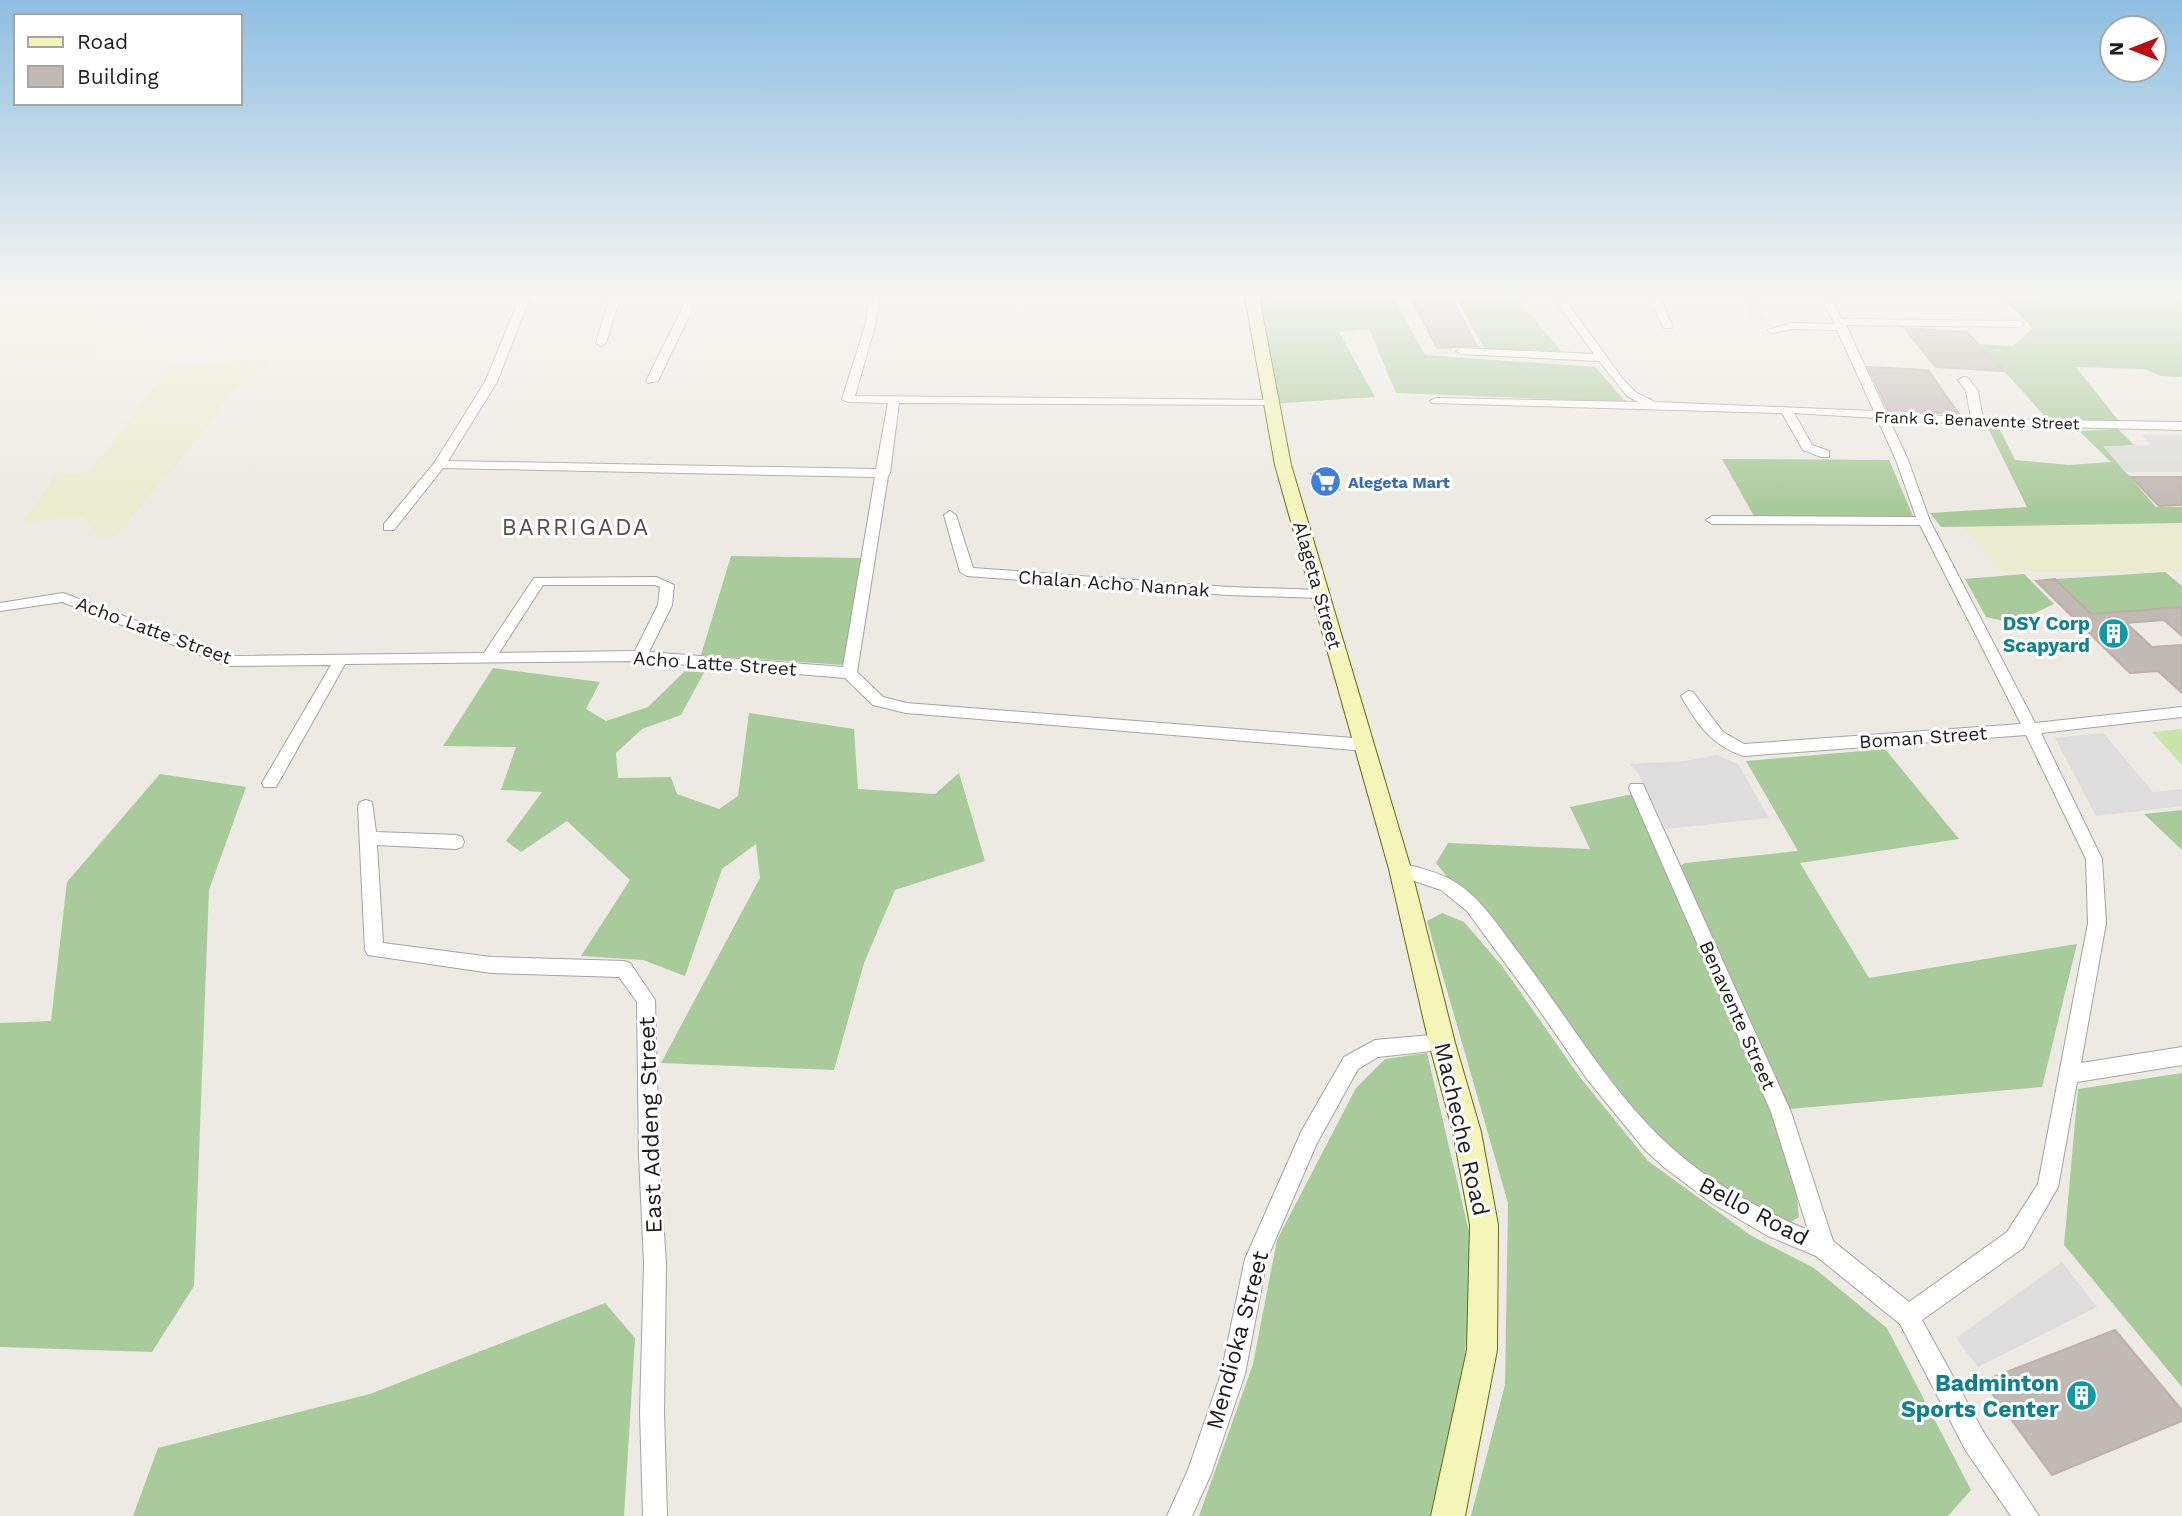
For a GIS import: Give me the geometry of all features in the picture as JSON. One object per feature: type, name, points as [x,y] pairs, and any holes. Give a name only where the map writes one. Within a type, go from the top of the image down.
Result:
[{"type":"main road","name":"Alageta Street","points":[[1264,368],[1289,487],[1400,869]]},
{"type":"main road","name":"Macheche Road","points":[[1400,869],[1473,1166],[1484,1225],[1482,1350],[1448,1516]]},
{"type":"street","points":[[389,527],[440,464],[491,382],[497,368]]},
{"type":"street","points":[[652,382],[659,368]]},
{"type":"street","points":[[857,368],[848,398],[1270,402]]},
{"type":"street","points":[[1611,368],[1631,394],[1666,406]]},
{"type":"street","points":[[1859,368],[1902,460],[1924,521],[2094,859],[2097,923],[2048,1187],[2015,1240],[1908,1316]]},
{"type":"street","points":[[1964,380],[1972,391],[1978,422]]},
{"type":"street","points":[[894,400],[849,673],[878,701],[906,708],[1366,745]]},
{"type":"street","name":"Frank G. Benavente Street","points":[[1436,401],[1786,410],[1978,422],[2182,426]]},
{"type":"street","points":[[1786,410],[1807,447],[1825,454]]},
{"type":"street","points":[[440,464],[884,473]]},
{"type":"street","name":"Chalan Acho Nannak","points":[[950,515],[967,572],[1228,591],[1321,594]]},
{"type":"street","points":[[1712,520],[1924,521]]},
{"type":"street","points":[[489,656],[540,581],[656,581],[667,585],[665,605],[640,656]]},
{"type":"street","name":"Acho Latte Street","points":[[0,607],[63,597],[228,661],[640,656],[849,673]]},
{"type":"street","points":[[270,783],[340,661]]},
{"type":"street","name":"Boman Street","points":[[1688,696],[1715,735],[1728,746],[1744,750],[2030,729],[2182,712]]},
{"type":"street","name":"Benavente Street","points":[[1637,788],[1781,1112],[1824,1248]]},
{"type":"street","name":"East Addeng Street","points":[[366,806],[374,950],[491,965],[624,969],[646,1000],[649,1156],[656,1263],[652,1412],[655,1516]]},
{"type":"street","points":[[367,838],[456,842]]},
{"type":"street","name":"Bello Road","points":[[1400,869],[1447,884],[1473,906],[1601,1082],[1662,1152],[1720,1197],[1776,1228],[1824,1248],[1908,1316],[1975,1442],[2001,1483],[2028,1516]]},
{"type":"street","name":"Mendioka Street","points":[[1179,1516],[1199,1474],[1233,1374],[1256,1259],[1309,1137],[1351,1063],[1375,1049],[1442,1043]]},
{"type":"street","points":[[2069,1074],[2182,1056]]},
{"type":"green space","points":[[168,368],[261,368],[232,393],[189,450],[114,537],[99,538],[84,517],[22,522],[57,474],[90,472]]},
{"type":"green space","points":[[1264,368],[1359,368],[1375,397],[1270,404]]},
{"type":"green space","points":[[1385,368],[1596,368],[1626,402],[1396,393]]},
{"type":"green space","points":[[2001,368],[2077,368],[2118,420],[2048,420]]},
{"type":"green space","points":[[2101,368],[2182,368],[2182,377],[2161,376],[2144,369]]},
{"type":"green space","points":[[1987,426],[1998,426],[2015,460],[2069,465],[2111,462],[2079,431],[2118,429],[2134,445],[2104,447],[2156,507],[2182,507],[2182,523],[1941,527],[1930,513],[2027,507]]},
{"type":"green space","points":[[1722,459],[1889,460],[1913,516],[1754,516]]},
{"type":"green space","points":[[2182,523],[2182,572],[2002,572],[1962,526]]},
{"type":"green space","points":[[731,556],[862,558],[843,665],[701,655]]},
{"type":"green space","points":[[2165,572],[2182,586],[2182,607],[2091,614],[2055,579]]},
{"type":"green space","points":[[2024,574],[2054,604],[2013,623],[1986,617],[1965,579]]},
{"type":"green space","points":[[707,667],[681,715],[642,729],[616,753],[618,778],[671,777],[677,794],[719,809],[738,796],[749,713],[854,729],[858,789],[935,794],[959,773],[985,861],[895,890],[864,963],[834,1070],[661,1063],[760,878],[756,844],[722,869],[685,976],[643,960],[581,956],[630,880],[567,821],[521,852],[506,841],[542,792],[501,790],[516,747],[443,746],[493,668],[600,682],[586,709],[606,721],[648,707],[685,671]]},
{"type":"green space","points":[[2182,729],[2182,765],[2152,732]]},
{"type":"green space","points":[[1885,749],[1959,839],[1800,863],[1869,978],[2077,944],[2042,1087],[1789,1109],[1677,868],[1685,863],[1798,851],[1746,761]]},
{"type":"green space","points":[[160,774],[246,787],[209,890],[194,1286],[152,1352],[0,1347],[0,1023],[51,1021],[67,882]]},
{"type":"green space","points":[[1633,794],[1756,1065],[1795,1179],[1799,1217],[1784,1226],[1652,1143],[1622,1093],[1436,863],[1448,843],[1590,849],[1570,807]]},
{"type":"green space","points":[[2182,810],[2182,850],[2144,814]]},
{"type":"green space","points":[[1442,913],[1464,922],[1502,966],[1579,1076],[1648,1161],[1750,1235],[1814,1268],[1887,1328],[1971,1490],[1948,1516],[1471,1516],[1505,1385],[1508,1203],[1427,921]]},
{"type":"green space","points":[[1427,1053],[1474,1253],[1462,1386],[1430,1516],[1199,1516],[1253,1364],[1277,1240],[1356,1088],[1385,1059]]},
{"type":"green space","points":[[2182,1073],[2182,1387],[2064,1245],[2078,1089]]},
{"type":"green space","points":[[605,1303],[635,1338],[624,1516],[133,1516],[158,1448],[370,1394]]},
{"type":"shaded area","points":[[2142,435],[2182,435],[2182,472],[2125,472],[2103,446],[2150,445]]},
{"type":"shaded area","points":[[2103,733],[2153,792],[2182,789],[2182,806],[2096,816],[2055,738]]},
{"type":"shaded area","points":[[1717,755],[1738,764],[1769,818],[1666,829],[1638,773],[1630,764],[1685,761]]},
{"type":"shaded area","points":[[2062,1262],[2097,1307],[1978,1367],[1956,1338]]},
{"type":"building","points":[[1868,368],[1928,370],[1959,414],[1888,410]]},
{"type":"building","points":[[1949,368],[2001,368],[2004,371]]},
{"type":"building","name":"Alegeta Mart","points":[[1334,473],[1339,490],[1316,491],[1311,474]]},
{"type":"building","points":[[2131,477],[2182,477],[2182,505],[2159,506]]},
{"type":"building","name":"DSY Corp Scapyard","points":[[2055,579],[2091,614],[2182,607],[2182,636],[2164,620],[2126,623],[2152,647],[2182,645],[2182,693],[2158,671],[2130,673],[2036,581]]},
{"type":"building","name":"Badminton Sports Center","points":[[2115,1330],[2182,1410],[2182,1421],[2052,1475],[1983,1381]]},
{"type":"place","name":"Alegeta Mart","points":[[1325,482]]},
{"type":"place","name":"DSY Corp Scapyard","points":[[2113,634]]},
{"type":"place","name":"Badminton Sports Center","points":[[2082,1396]]},
{"type":"district","name":"BARRIGADA","points":[[576,527]]}]
